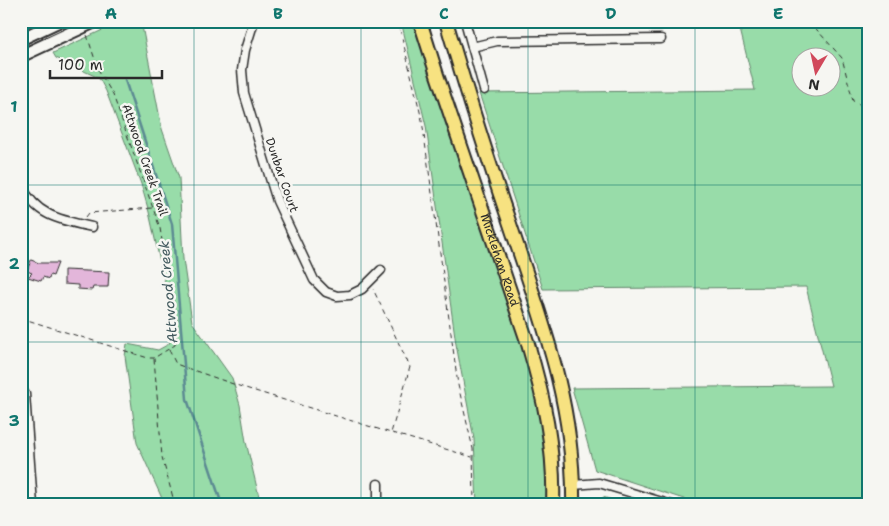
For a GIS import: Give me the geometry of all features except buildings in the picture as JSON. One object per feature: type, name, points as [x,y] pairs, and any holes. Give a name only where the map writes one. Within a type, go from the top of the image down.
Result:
[{"type":"main road","name":"Mickleham Road","points":[[420,21],[540,384],[547,419],[552,461],[553,505]]},
{"type":"main road","name":"Mickleham Road","points":[[446,21],[558,373],[568,422],[573,505]]},
{"type":"street","points":[[21,39],[59,21]]},
{"type":"street","points":[[21,56],[96,21]]},
{"type":"street","name":"Dunbar Court","points":[[254,21],[245,50],[242,70],[244,93],[277,201],[314,280],[326,292],[337,296],[350,295],[362,289],[381,270]]},
{"type":"street","points":[[465,21],[483,86],[466,88]]},
{"type":"street","points":[[472,47],[496,41],[661,39]]},
{"type":"street","points":[[21,184],[26,195],[38,208],[55,218],[92,227]]},
{"type":"street","points":[[26,394],[33,505]]},
{"type":"street","points":[[573,485],[599,483],[672,505]]},
{"type":"street","points":[[378,484],[378,505]]},
{"type":"path","points":[[398,21],[422,120],[458,385],[473,449],[474,505]]},
{"type":"path","points":[[809,21],[842,58],[853,101],[868,109]]},
{"type":"path","name":"Attwood Creek Trail","points":[[84,27],[98,70],[113,95],[160,228],[168,279],[178,324],[175,345],[169,349]]},
{"type":"path","points":[[82,225],[89,213],[153,208]]},
{"type":"path","points":[[369,282],[410,367],[391,433]]},
{"type":"path","points":[[21,318],[148,358],[154,358],[169,349],[176,364],[239,386],[473,457]]},
{"type":"path","points":[[154,358],[162,457],[176,505]]},
{"type":"green space","points":[[122,21],[141,21],[162,129],[179,178],[183,259],[192,322],[232,378],[240,405],[246,442],[261,505],[165,505],[137,443],[125,356],[127,344],[158,350],[169,344],[174,325],[141,184],[106,91],[99,78],[56,58],[53,53]]},
{"type":"green space","points":[[401,21],[413,21],[533,376],[546,444],[548,505],[477,505],[474,439],[456,344],[426,126]]},
{"type":"green space","points":[[738,21],[868,21],[868,505],[702,505],[595,470],[572,388],[831,386],[806,287],[543,289],[479,93],[755,90]]},
{"type":"green space","points":[[603,497],[628,505],[601,505]]},
{"type":"waterway","name":"Attwood Creek","points":[[125,80],[172,224],[187,399],[222,505]]}]
